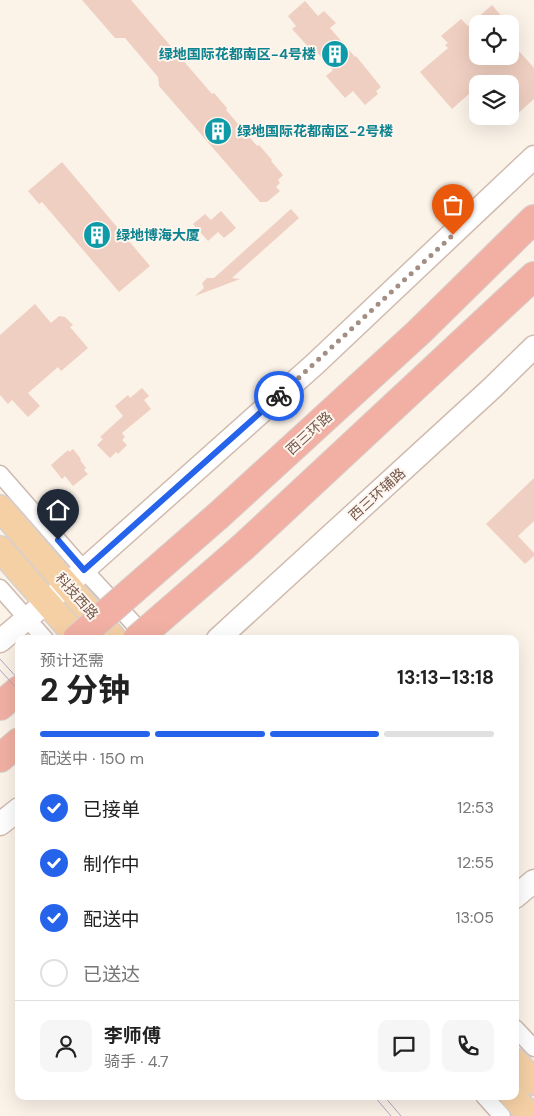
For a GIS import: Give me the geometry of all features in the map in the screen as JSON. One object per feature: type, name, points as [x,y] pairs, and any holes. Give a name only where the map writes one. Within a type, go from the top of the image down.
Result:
[{"type":"highway","name":"西三环路","points":[[83,635],[219,515],[419,332],[534,219]]},
{"type":"highway","points":[[142,635],[243,547],[534,276]]},
{"type":"highway","points":[[0,706],[15,693]]},
{"type":"highway","points":[[0,758],[15,745]]},
{"type":"main road","points":[[0,641],[315,364],[534,157]]},
{"type":"main road","name":"西三环辅路","points":[[222,635],[534,348]]},
{"type":"main road","name":"科技西路","points":[[0,508],[75,577],[111,635]]},
{"type":"main road","name":"科技西路","points":[[0,550],[75,635]]},
{"type":"main road","points":[[0,824],[15,811]]},
{"type":"main road","points":[[519,894],[534,881]]},
{"type":"main road","points":[[516,1100],[530,1116]]},
{"type":"street","points":[[0,474],[75,577],[143,635]]},
{"type":"street","points":[[0,588],[41,635]]},
{"type":"street","points":[[519,1032],[534,1048]]},
{"type":"street","points":[[488,1100],[502,1116]]},
{"type":"building","name":"绿地国际花都南区-2号楼","points":[[82,0],[131,0],[212,94],[214,93],[227,108],[226,110],[257,146],[259,145],[272,160],[283,175],[278,180],[280,183],[276,187],[280,191],[267,202],[260,202],[159,86],[158,77],[125,38],[115,38]]},
{"type":"building","name":"绿地国际花都南区-4号楼","points":[[305,1],[318,16],[324,11],[336,23],[330,28],[381,87],[376,91],[378,94],[365,105],[353,91],[345,98],[326,76],[333,70],[292,29],[296,26],[288,16]]},
{"type":"building","points":[[492,5],[500,15],[481,15]]},
{"type":"building","points":[[461,19],[468,26],[469,65],[519,65],[519,51],[534,68],[534,99],[519,112],[519,75],[469,75],[469,94],[452,109],[420,72],[448,48],[445,45],[448,43],[441,36]]},
{"type":"building","name":"绿地博海大厦","points":[[62,162],[150,266],[119,292],[42,202],[39,204],[28,191]]},
{"type":"building","points":[[291,209],[299,218],[232,278],[240,279],[195,296],[204,288],[202,283],[207,278],[214,278]]},
{"type":"building","points":[[221,211],[236,228],[224,238],[218,232],[208,241],[193,224],[205,214],[211,220]]},
{"type":"building","points":[[35,304],[51,323],[59,316],[65,317],[73,325],[70,327],[88,348],[61,371],[58,367],[28,393],[40,406],[28,417],[12,400],[8,404],[0,395],[0,335]]},
{"type":"building","points":[[142,388],[149,396],[144,400],[151,409],[122,433],[125,437],[122,440],[127,445],[118,454],[116,452],[110,458],[97,445],[103,439],[100,437],[123,416],[115,406],[128,395],[130,398]]},
{"type":"building","points":[[73,449],[81,459],[86,468],[84,470],[88,474],[73,486],[65,476],[62,479],[51,465],[68,450],[69,452]]},
{"type":"building","points":[[534,478],[534,521],[518,536],[534,553],[534,556],[525,564],[486,524]]},
{"type":"tram line","points":[[0,659],[15,676]]},
{"type":"tram line","points":[[0,670],[15,687]]},
{"type":"tram line","points":[[377,1100],[391,1116]]},
{"type":"tram line","points":[[387,1100],[401,1116]]},
{"type":"way so far","points":[[279,396],[453,235]]},
{"type":"place","name":"绿地国际花都南区-4号楼","points":[[335,54]]},
{"type":"place","name":"绿地国际花都南区-2号楼","points":[[218,131]]},
{"type":"place","name":"绿地博海大厦","points":[[97,235]]},
{"type":"route","points":[[58,540],[84,570],[279,396]]}]
